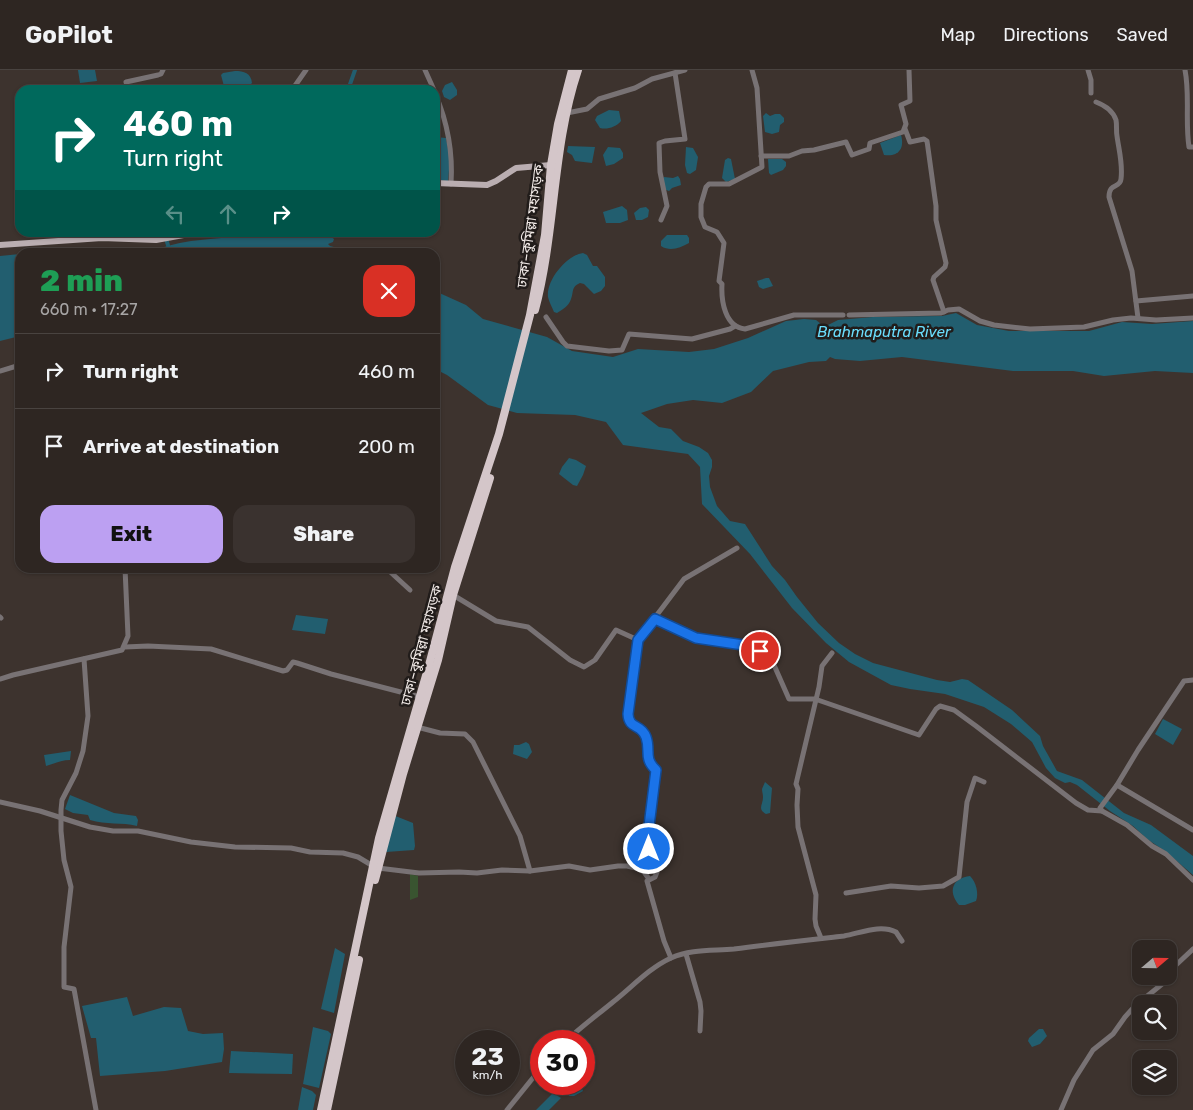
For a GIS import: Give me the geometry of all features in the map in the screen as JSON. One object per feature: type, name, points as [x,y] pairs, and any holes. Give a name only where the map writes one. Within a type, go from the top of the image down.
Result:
[{"type":"highway","name":"ঢাকা–কুমিল্লা মহাসড়ক","points":[[532,315],[545,234],[551,164],[558,124],[572,70]]},
{"type":"highway","name":"ঢাকা–কুমিল্লা মহাসড়ক","points":[[321,1110],[375,867],[438,660],[453,595],[501,434],[547,255],[560,143],[578,70]]},
{"type":"highway","name":"ঢাকা–কুমিল্লা মহাসড়ক","points":[[327,1110],[375,867],[379,838],[455,568],[501,434]]},
{"type":"main road","points":[[440,183],[487,185],[516,168],[551,164]]},
{"type":"main road","points":[[0,245],[122,237]]},
{"type":"main road","points":[[146,237],[156,240],[177,237]]},
{"type":"street","points":[[127,85],[126,82],[158,75],[163,70]]},
{"type":"street","points":[[296,85],[306,70]]},
{"type":"street","points":[[425,70],[431,85]]},
{"type":"street","points":[[567,113],[587,109],[599,99],[628,91],[652,79],[685,70]]},
{"type":"street","points":[[752,70],[757,88],[762,167],[730,184],[709,184],[706,187],[700,204],[701,217],[705,227],[717,232],[724,243],[718,281],[722,284],[721,300],[730,320],[735,326],[745,329],[794,315],[934,313],[959,309],[980,321],[994,325],[1030,329],[1084,327],[1113,320],[1138,318],[1156,320],[1193,318]]},
{"type":"street","points":[[909,70],[910,101],[901,104],[905,129],[910,142],[924,139],[927,141],[936,206],[936,220],[946,263],[945,267],[933,280],[944,312]]},
{"type":"street","points":[[1088,70],[1091,80],[1091,93]]},
{"type":"street","points":[[1185,70],[1189,118],[1187,133],[1189,147],[1193,146]]},
{"type":"street","points":[[661,220],[667,206],[660,172],[658,143],[685,139],[675,73]]},
{"type":"street","points":[[1096,102],[1107,108],[1116,120],[1122,163],[1121,181],[1118,185],[1111,187],[1109,196],[1132,271],[1138,318]]},
{"type":"street","points":[[440,104],[452,161],[451,184]]},
{"type":"street","points":[[761,156],[790,156],[802,151],[846,142],[852,155],[869,149],[870,143],[903,132],[905,129]]},
{"type":"street","points":[[1136,301],[1193,296]]},
{"type":"street","points":[[546,317],[567,346],[614,351],[622,350],[629,334],[692,339],[735,326]]},
{"type":"street","points":[[0,371],[15,366]]},
{"type":"street","points":[[649,879],[655,877],[657,872],[647,842],[656,770],[648,760],[645,734],[641,729],[628,721],[638,640],[684,579],[737,548]]},
{"type":"street","points":[[125,573],[128,636],[125,647]]},
{"type":"street","points":[[391,573],[410,590]]},
{"type":"street","points":[[453,595],[496,621],[528,627],[570,660],[584,667],[595,660],[616,630],[638,640]]},
{"type":"street","points":[[655,619],[696,638],[750,646],[770,656],[789,699],[815,699],[919,735],[940,706],[954,710],[1076,804],[1088,810],[1101,810],[1127,824],[1152,846],[1166,854],[1193,880]]},
{"type":"street","points":[[0,679],[122,650],[125,647],[148,646],[211,649],[283,670],[287,670],[293,662],[420,697]]},
{"type":"street","points":[[821,938],[815,919],[816,895],[798,827],[798,789],[796,784],[819,687],[822,666],[832,653]]},
{"type":"street","points":[[84,659],[88,716],[84,751],[76,773],[62,800],[61,831],[64,860],[71,888],[64,947],[64,987],[74,989],[96,1110]]},
{"type":"street","points":[[1101,810],[1178,688],[1184,681],[1193,680]]},
{"type":"street","points":[[417,727],[440,733],[465,734],[473,742],[520,836],[530,871]]},
{"type":"street","points":[[846,894],[892,886],[919,888],[943,886],[959,877],[967,802],[975,778],[984,782]]},
{"type":"street","points":[[1117,786],[1193,830]]},
{"type":"street","points":[[0,802],[16,804],[90,827],[113,831],[138,830],[191,842],[343,853],[358,857],[375,867],[419,872],[477,873],[488,871],[530,871],[569,866],[590,870],[628,866],[644,872],[649,879],[647,881],[664,941],[671,958]]},
{"type":"street","points":[[577,1030],[613,1003],[654,968],[671,958],[694,952],[849,935],[885,928],[896,932],[902,941]]},
{"type":"street","points":[[1061,1110],[1074,1080],[1093,1050],[1113,1034],[1125,1016],[1135,1006],[1172,976],[1176,965],[1193,949]]},
{"type":"street","points":[[686,954],[700,1002],[700,1031]]},
{"type":"street","points":[[507,1110],[530,1082]]},
{"type":"green space","points":[[410,874],[418,876],[418,897],[410,900]]},
{"type":"water","points":[[78,70],[95,70],[97,81],[80,83]]},
{"type":"water","points":[[241,71],[250,77],[252,83],[250,85],[224,85],[221,75],[223,73]]},
{"type":"water","points":[[452,82],[457,90],[457,95],[450,100],[444,97],[442,91],[445,85]]},
{"type":"water","points":[[609,110],[619,111],[621,121],[611,128],[600,128],[595,120],[597,116]]},
{"type":"water","points":[[766,113],[770,116],[780,114],[784,118],[779,132],[772,134],[765,132],[763,116]]},
{"type":"water","points":[[901,135],[902,144],[899,151],[893,155],[884,155],[880,143]]},
{"type":"water","points":[[440,137],[446,138],[450,160],[448,181],[440,180]]},
{"type":"water","points":[[568,146],[595,147],[592,163],[575,161],[572,155],[567,152]]},
{"type":"water","points":[[608,147],[620,148],[623,158],[614,164],[606,166],[603,155]]},
{"type":"water","points":[[686,147],[693,148],[698,157],[696,170],[690,174],[687,173],[685,165]]},
{"type":"water","points":[[731,159],[735,179],[726,182],[722,178],[725,160]]},
{"type":"water","points":[[768,159],[782,159],[786,162],[786,166],[783,170],[771,175],[769,173]]},
{"type":"water","points":[[678,176],[681,185],[669,191],[664,189],[662,179],[664,177],[673,178]]},
{"type":"water","points":[[622,206],[627,210],[628,220],[620,223],[606,223],[603,212]]},
{"type":"water","points":[[646,207],[649,210],[648,217],[636,220],[634,213],[640,208]]},
{"type":"water","points":[[667,235],[687,235],[689,243],[675,249],[664,248],[661,246],[661,241]]},
{"type":"water","points":[[238,237],[331,237],[334,239],[333,242],[328,244],[338,248],[160,248],[191,241]]},
{"type":"water","points":[[583,253],[587,255],[593,266],[597,266],[605,277],[605,286],[601,291],[594,294],[584,284],[580,283],[574,288],[567,306],[557,313],[554,312],[548,297],[550,283],[564,263],[570,258]]},
{"type":"water","points":[[15,254],[15,337],[0,341],[0,256]]},
{"type":"water","points":[[769,278],[773,286],[763,289],[759,287],[757,281]]},
{"type":"water","name":"Brahmaputra River","points":[[440,293],[466,305],[483,319],[547,337],[572,351],[613,357],[638,349],[689,352],[714,349],[748,338],[786,321],[804,319],[816,320],[821,324],[828,325],[838,320],[873,317],[942,316],[956,313],[977,325],[1009,331],[1089,331],[1122,322],[1152,324],[1193,321],[1193,373],[1155,371],[1104,376],[1073,371],[1013,371],[902,357],[860,361],[830,357],[826,361],[809,362],[773,371],[751,392],[722,403],[693,400],[667,404],[641,413],[659,427],[671,429],[683,441],[699,447],[708,453],[712,460],[709,476],[710,487],[717,506],[730,521],[745,524],[772,566],[818,623],[839,643],[873,663],[937,680],[950,682],[962,679],[968,680],[1012,710],[1040,736],[1043,746],[1057,771],[1082,780],[1124,813],[1151,825],[1193,856],[1193,875],[1133,826],[1077,785],[1070,782],[1065,783],[1055,778],[1046,768],[1032,742],[1011,724],[984,707],[945,694],[891,685],[849,662],[826,643],[792,608],[750,554],[702,504],[700,467],[688,454],[623,445],[606,422],[575,415],[517,413],[488,405],[440,372]]},
{"type":"water","points":[[569,458],[586,466],[577,486],[559,474]]},
{"type":"water","points":[[296,615],[328,619],[325,634],[292,630]]},
{"type":"water","points":[[1163,719],[1182,729],[1173,745],[1155,734]]},
{"type":"water","points":[[526,742],[529,744],[532,752],[527,759],[513,754],[514,745]]},
{"type":"water","points":[[71,751],[70,760],[46,766],[44,755]]},
{"type":"water","points":[[765,782],[772,788],[770,813],[766,814],[761,809],[762,789]]},
{"type":"water","points":[[70,795],[114,813],[136,816],[138,820],[137,826],[96,822],[90,820],[88,815],[73,813],[65,809]]},
{"type":"water","points":[[393,815],[413,823],[414,850],[386,852]]},
{"type":"water","points":[[970,876],[976,888],[976,901],[959,905],[953,895],[954,886],[959,879]]},
{"type":"water","points":[[335,948],[345,954],[334,1013],[321,1009]]},
{"type":"water","points":[[127,997],[133,1016],[164,1007],[181,1008],[188,1031],[203,1034],[223,1033],[224,1049],[222,1062],[165,1071],[100,1076],[96,1038],[91,1038],[82,1006]]},
{"type":"water","points":[[313,1027],[328,1031],[331,1034],[319,1088],[303,1084]]},
{"type":"water","points":[[1039,1029],[1043,1029],[1047,1036],[1040,1044],[1032,1047],[1028,1041],[1029,1038]]},
{"type":"water","points":[[231,1051],[293,1054],[292,1074],[229,1073]]},
{"type":"water","points":[[302,1087],[316,1095],[313,1110],[298,1110]]},
{"type":"water","points":[[551,1095],[561,1098],[549,1110],[536,1110]]},
{"type":"waterway","points":[[350,85],[355,70]]},
{"type":"waterway","points":[[166,237],[169,248]]},
{"type":"route","points":[[649,849],[647,842],[656,770],[648,760],[645,734],[641,729],[628,721],[638,640],[655,619],[696,638],[750,646],[760,651]]}]
